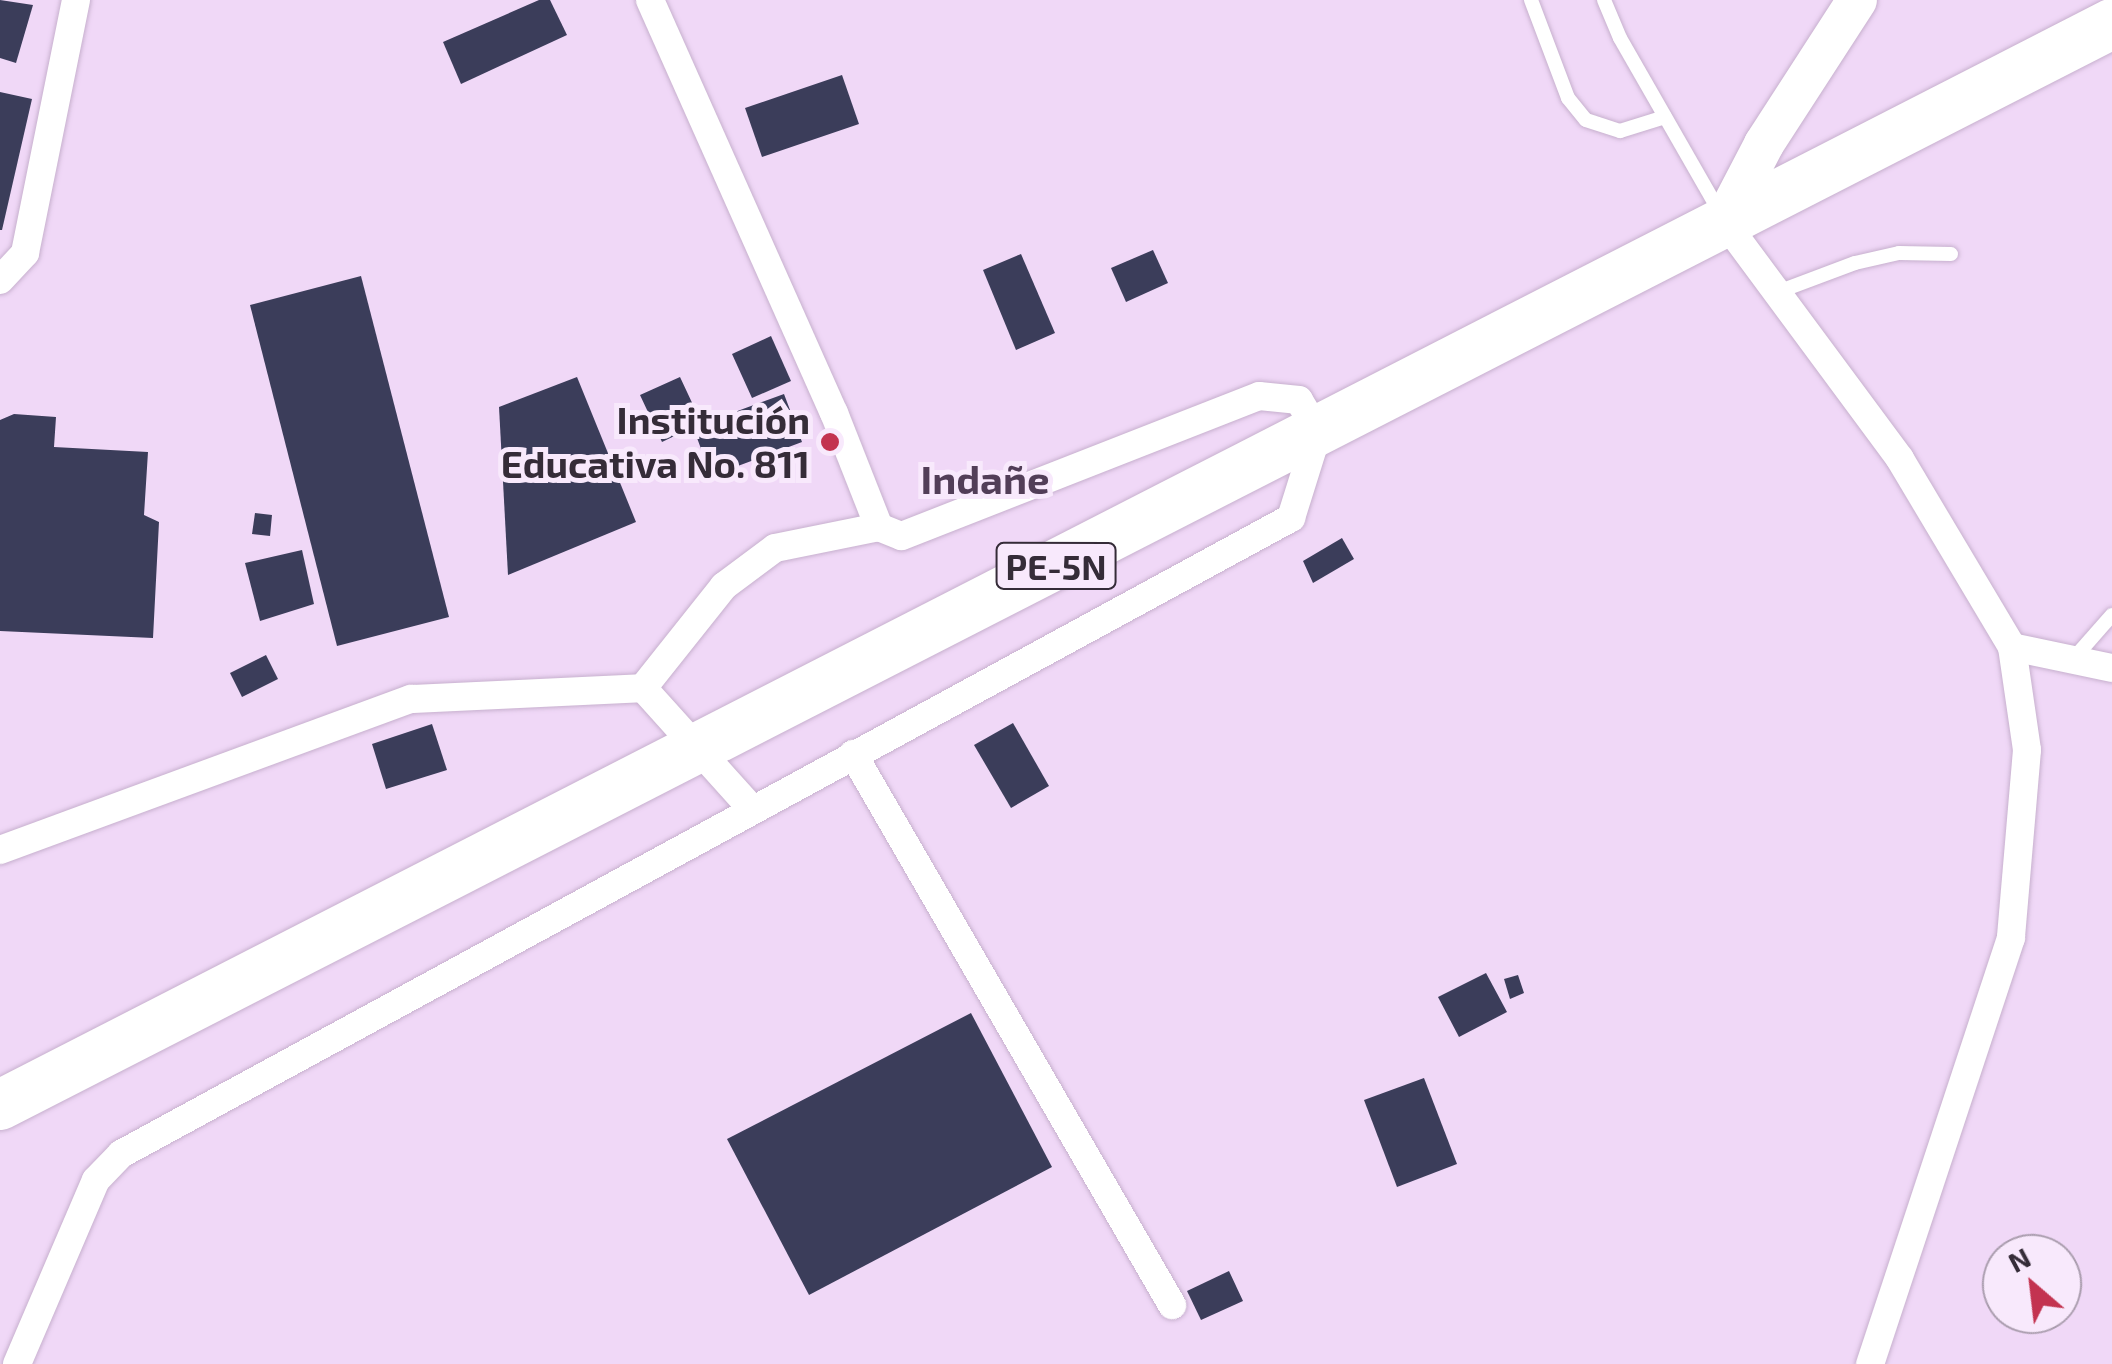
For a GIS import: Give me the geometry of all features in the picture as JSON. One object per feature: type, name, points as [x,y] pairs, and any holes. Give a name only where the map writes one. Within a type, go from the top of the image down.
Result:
[{"type":"highway","name":"PE-5N","points":[[0,1105],[2112,24]]},
{"type":"main road","points":[[1724,220],[1764,144],[1857,0]]},
{"type":"street","points":[[0,280],[25,253],[76,0]]},
{"type":"street","points":[[650,0],[834,413],[879,527]]},
{"type":"street","points":[[1724,220],[1774,293],[1900,459],[2012,647],[2027,750],[2010,938],[1870,1364]]},
{"type":"street","points":[[0,850],[411,699],[643,688],[724,586],[775,548],[879,527],[901,536],[1259,396],[1299,400],[1318,432],[1292,518],[121,1154],[96,1180],[17,1364]]},
{"type":"street","points":[[2012,647],[2075,657],[2112,668]]},
{"type":"street","points":[[643,688],[752,809]]},
{"type":"street","points":[[853,754],[1172,1305]]},
{"type":"lane","points":[[1531,0],[1568,98],[1586,120],[1620,131],[1665,117]]},
{"type":"lane","points":[[1604,0],[1620,38],[1724,220]]},
{"type":"lane","points":[[1774,293],[1870,260],[1900,254],[1951,254]]},
{"type":"lane","points":[[2075,657],[2112,614]]},
{"type":"building","points":[[0,0],[33,5],[16,63],[0,58]]},
{"type":"building","points":[[539,0],[550,0],[567,35],[461,84],[443,42]]},
{"type":"building","points":[[842,75],[859,124],[762,157],[745,108]]},
{"type":"building","points":[[0,92],[32,99],[2,230],[0,230]]},
{"type":"building","points":[[1153,250],[1168,283],[1126,302],[1111,268]]},
{"type":"building","points":[[1021,254],[1055,333],[1016,350],[983,270]]},
{"type":"building","points":[[361,276],[449,617],[337,646],[250,305]]},
{"type":"building","points":[[771,336],[791,381],[752,398],[732,354]]},
{"type":"building","points":[[577,377],[636,522],[508,575],[499,407]]},
{"type":"building","points":[[680,377],[702,424],[784,394],[802,442],[711,476],[693,427],[662,442],[640,395]]},
{"type":"building","points":[[14,414],[56,417],[54,447],[148,452],[144,515],[159,522],[153,638],[0,631],[0,420]]},
{"type":"building","points":[[255,513],[272,515],[270,536],[252,534]]},
{"type":"building","points":[[1342,538],[1354,559],[1313,583],[1303,561]]},
{"type":"building","points":[[302,550],[314,604],[260,621],[245,563]]},
{"type":"building","points":[[266,655],[278,679],[242,697],[230,673]]},
{"type":"building","points":[[1013,723],[1049,786],[1011,808],[974,745]]},
{"type":"building","points":[[432,724],[447,770],[386,789],[372,744]]},
{"type":"building","points":[[1486,973],[1507,1012],[1459,1037],[1438,997]]},
{"type":"building","points":[[1518,975],[1524,993],[1510,999],[1504,979]]},
{"type":"building","points":[[971,1013],[1052,1167],[809,1295],[727,1139]]},
{"type":"building","points":[[1424,1078],[1457,1164],[1397,1187],[1364,1100]]},
{"type":"building","points":[[1229,1271],[1243,1301],[1201,1320],[1187,1291]]},
{"type":"place","name":"Institución Educativa No. 811","points":[[830,442]]},
{"type":"district","name":"Indañe","points":[[985,478]]}]
